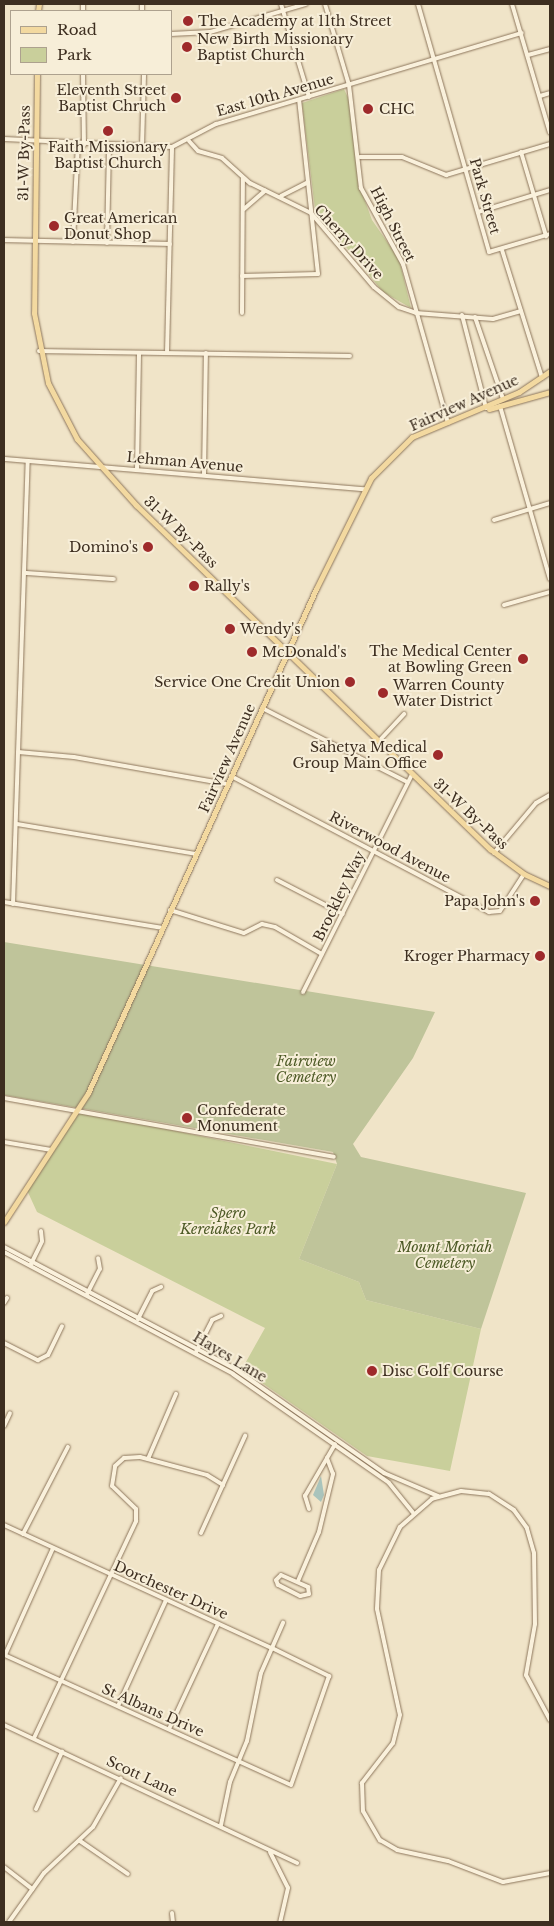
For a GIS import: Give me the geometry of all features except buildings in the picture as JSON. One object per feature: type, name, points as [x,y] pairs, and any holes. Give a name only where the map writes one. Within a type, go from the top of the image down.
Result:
[{"type":"main road","name":"31-W By-Pass","points":[[37,75],[34,241],[39,351],[61,412],[98,466],[412,774],[494,852],[524,874],[550,886]]},
{"type":"main road","name":"Fairview Avenue","points":[[4,1222],[78,1111],[288,651],[365,489],[404,442],[486,408],[542,378],[550,371]]},
{"type":"main road","points":[[479,411],[550,392]]},
{"type":"street","points":[[281,4],[309,97]]},
{"type":"street","points":[[172,34],[210,32],[306,4]]},
{"type":"street","name":"High Street","points":[[324,4],[349,85],[360,157],[363,193],[399,256],[448,423]]},
{"type":"street","name":"Park Street","points":[[418,4],[489,252],[502,250],[542,378]]},
{"type":"street","points":[[512,4],[550,132]]},
{"type":"street","name":"East 10th Avenue","points":[[4,139],[142,148],[172,147],[189,141],[216,124],[522,33]]},
{"type":"street","points":[[528,55],[550,49]]},
{"type":"street","points":[[83,75],[84,145]]},
{"type":"street","points":[[142,148],[144,75]]},
{"type":"street","points":[[540,96],[550,93]]},
{"type":"street","points":[[242,276],[318,273],[299,100]]},
{"type":"street","name":"Cherry Drive","points":[[189,141],[198,151],[226,161],[243,178],[311,213],[382,296],[416,313]]},
{"type":"street","points":[[73,242],[78,144]]},
{"type":"street","points":[[360,157],[406,158],[442,175],[550,144]]},
{"type":"street","points":[[107,243],[109,146]]},
{"type":"street","points":[[167,353],[172,147]]},
{"type":"street","points":[[502,250],[548,235],[521,152]]},
{"type":"street","points":[[242,313],[243,178]]},
{"type":"street","points":[[281,196],[308,182]]},
{"type":"street","points":[[478,212],[550,190]]},
{"type":"street","points":[[244,209],[266,191]]},
{"type":"street","points":[[4,240],[170,244]]},
{"type":"street","points":[[416,313],[462,315],[493,319],[521,311]]},
{"type":"street","points":[[462,315],[486,408]]},
{"type":"street","points":[[475,317],[503,399]]},
{"type":"street","points":[[39,351],[350,356]]},
{"type":"street","points":[[137,469],[139,353]]},
{"type":"street","points":[[204,475],[206,353]]},
{"type":"street","points":[[500,406],[550,579]]},
{"type":"street","name":"Lehman Avenue","points":[[4,458],[365,489]]},
{"type":"street","points":[[13,904],[28,461]]},
{"type":"street","points":[[494,520],[550,503]]},
{"type":"street","points":[[25,573],[114,579]]},
{"type":"street","points":[[504,605],[550,592]]},
{"type":"street","points":[[262,708],[407,782]]},
{"type":"street","points":[[378,741],[404,714]]},
{"type":"street","points":[[18,752],[74,757],[227,784]]},
{"type":"street","name":"Brockley Way","points":[[303,992],[412,774]]},
{"type":"street","name":"Riverwood Avenue","points":[[231,776],[494,914],[524,874]]},
{"type":"street","points":[[494,852],[536,803],[550,795]]},
{"type":"street","points":[[17,824],[196,854]]},
{"type":"street","points":[[277,880],[342,914]]},
{"type":"street","points":[[4,902],[163,928]]},
{"type":"street","points":[[170,910],[244,933],[262,924],[275,927],[322,954]]},
{"type":"street","points":[[4,1098],[334,1157]]},
{"type":"street","points":[[4,1142],[52,1150]]},
{"type":"street","points":[[31,1264],[42,1241],[40,1231]]},
{"type":"street","name":"Hayes Lane","points":[[4,1247],[31,1264],[196,1352],[235,1375],[388,1483],[413,1513]]},
{"type":"street","name":"Hayes Lane","points":[[4,1252],[31,1264]]},
{"type":"street","points":[[87,1294],[100,1269],[98,1258]]},
{"type":"street","points":[[137,1320],[152,1291],[161,1287]]},
{"type":"street","points":[[4,1303],[6,1298]]},
{"type":"street","points":[[196,1352],[212,1320],[221,1316]]},
{"type":"street","points":[[4,1343],[38,1360],[48,1354],[62,1326]]},
{"type":"street","name":"Hayes Lane","points":[[196,1352],[240,1372],[389,1476],[438,1496]]},
{"type":"street","points":[[148,1459],[176,1394]]},
{"type":"street","points":[[4,1426],[10,1413]]},
{"type":"street","points":[[201,1533],[245,1436]]},
{"type":"street","points":[[309,1509],[305,1496],[337,1440]]},
{"type":"street","points":[[23,1534],[68,1447]]},
{"type":"street","points":[[34,1738],[137,1515],[115,1492],[111,1474],[124,1458],[148,1459],[206,1475],[223,1485]]},
{"type":"street","points":[[298,1581],[318,1536],[333,1476],[327,1458]]},
{"type":"street","points":[[550,1720],[526,1675],[535,1624],[534,1552],[527,1528],[514,1510],[489,1494],[468,1490],[438,1496],[413,1513],[388,1545],[378,1576],[378,1618],[400,1715],[393,1743],[362,1783],[362,1811],[380,1840],[397,1850],[443,1860],[503,1882],[550,1873]]},
{"type":"street","name":"Dorchester Drive","points":[[4,1526],[272,1648],[329,1676],[292,1785]]},
{"type":"street","name":"St Albans Drive","points":[[54,1548],[5,1655],[292,1785]]},
{"type":"street","points":[[283,1575],[298,1581],[309,1588],[308,1596],[293,1593],[276,1580],[283,1575]]},
{"type":"street","points":[[118,1706],[166,1600]]},
{"type":"street","points":[[169,1729],[218,1624]]},
{"type":"street","points":[[221,1825],[272,1648],[283,1624]]},
{"type":"street","name":"Scott Lane","points":[[4,1726],[121,1778],[297,1863]]},
{"type":"street","points":[[36,1809],[62,1752]]},
{"type":"street","points":[[9,1922],[32,1888],[80,1841],[121,1778]]},
{"type":"street","points":[[80,1841],[128,1874]]},
{"type":"street","points":[[269,1850],[288,1888],[280,1922]]},
{"type":"street","points":[[4,1867],[32,1888]]},
{"type":"street","points":[[172,1912],[173,1922]]},
{"type":"green space","points":[[344,89],[350,102],[358,182],[372,220],[399,259],[411,308],[383,292],[315,209],[302,103]]},
{"type":"green space","name":"Fairview Cemetery","points":[[4,942],[435,1012],[413,1058],[353,1144],[361,1157],[526,1193],[481,1329],[366,1300],[359,1282],[299,1259],[337,1164],[333,1152],[4,1095]]},
{"type":"green space","name":"Spero Kereiakes Park","points":[[78,1111],[337,1164],[299,1259],[359,1282],[366,1300],[481,1329],[450,1471],[367,1456],[242,1369],[265,1328],[37,1212],[26,1188]]},
{"type":"water","points":[[321,1476],[324,1495],[321,1502],[313,1495]]},
{"type":"place","name":"The Academy at 11th Street","points":[[188,21]]},
{"type":"place","name":"New Birth Missionary Baptist Church","points":[[187,47]]},
{"type":"place","name":"Eleventh Street Baptist Chruch","points":[[176,98]]},
{"type":"place","name":"CHC","points":[[368,109]]},
{"type":"place","name":"Faith Missionary Baptist Church","points":[[108,131]]},
{"type":"place","name":"Great American Donut Shop","points":[[54,226]]},
{"type":"place","name":"Domino's","points":[[148,547]]},
{"type":"place","name":"Rally's","points":[[194,586]]},
{"type":"place","name":"Wendy's","points":[[230,629]]},
{"type":"place","name":"McDonald's","points":[[252,652]]},
{"type":"place","name":"The Medical Center at Bowling Green","points":[[523,659]]},
{"type":"place","name":"Service One Credit Union","points":[[350,682]]},
{"type":"place","name":"Warren County Water District","points":[[383,693]]},
{"type":"place","name":"Sahetya Medical Group Main Office","points":[[438,755]]},
{"type":"place","name":"Papa John's","points":[[535,901]]},
{"type":"place","name":"Kroger Pharmacy","points":[[540,956]]},
{"type":"place","name":"Confederate Monument","points":[[187,1118]]},
{"type":"place","name":"Disc Golf Course","points":[[372,1371]]},
{"type":"park label","name":"Mount Moriah Cemetery","points":[[445,1256]]}]
